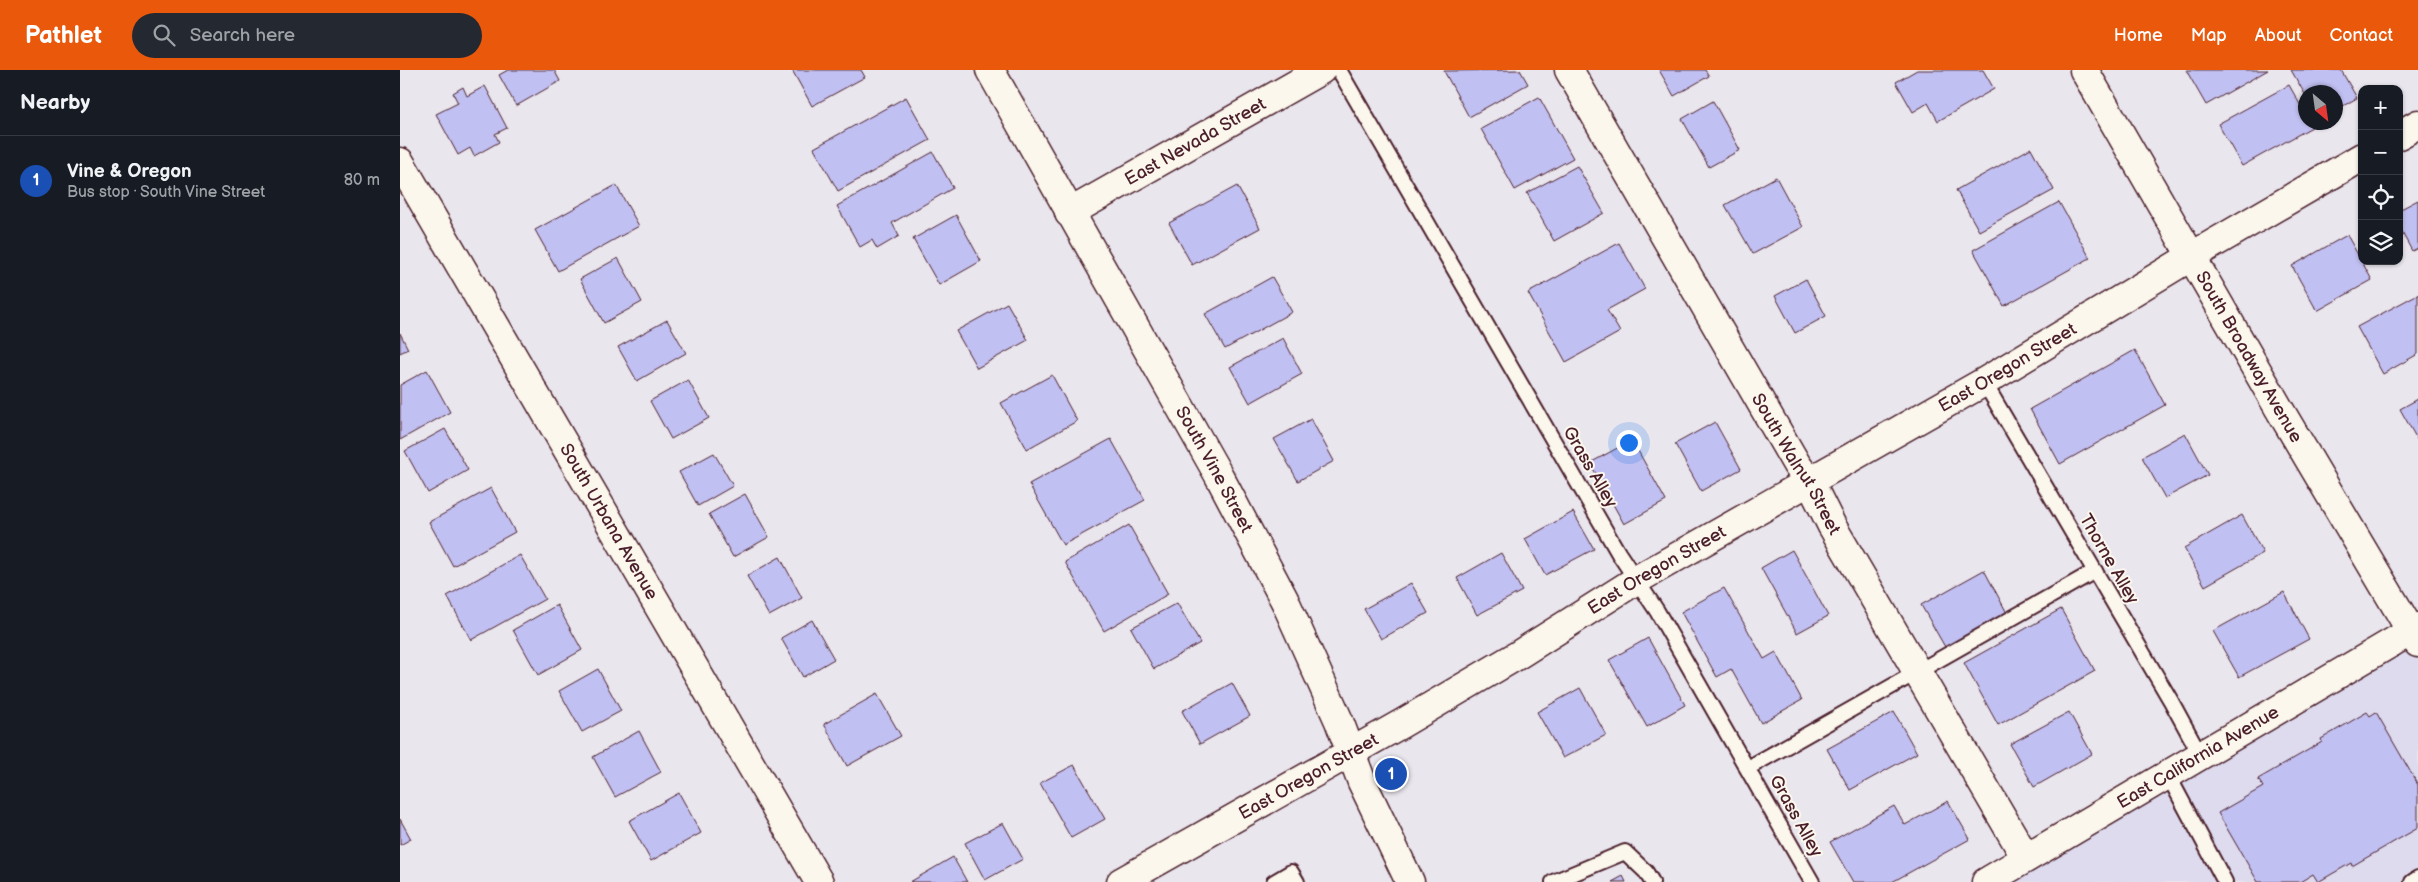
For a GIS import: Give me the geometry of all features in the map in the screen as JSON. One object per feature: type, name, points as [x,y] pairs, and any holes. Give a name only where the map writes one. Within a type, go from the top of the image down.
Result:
[{"type":"street","name":"South Vine Street","points":[[990,70],[1218,474],[1285,600],[1339,721],[1350,752],[1410,882]]},
{"type":"street","name":"East Nevada Street","points":[[1069,213],[1321,70]]},
{"type":"street","name":"South Walnut Street","points":[[1569,70],[1797,465],[1810,482],[1832,526],[2026,858]]},
{"type":"street","name":"South Broadway Avenue","points":[[2084,70],[2281,412],[2416,633]]},
{"type":"street","points":[[2403,133],[2418,124]]},
{"type":"street","name":"East Oregon Street","points":[[1121,882],[1518,655],[1638,579],[1984,382],[2192,256],[2358,159]]},
{"type":"street","name":"South Urbana Avenue","points":[[400,162],[819,882]]},
{"type":"street","name":"East California Avenue","points":[[1986,882],[2416,633]]},
{"type":"lane","name":"Grass Alley","points":[[1339,70],[1619,554],[1638,579],[1812,882]]},
{"type":"lane","name":"Thorne Alley","points":[[1984,382],[2172,701],[2201,756]]},
{"type":"lane","points":[[1748,768],[2095,571]]},
{"type":"lane","points":[[2168,775],[2225,882]]},
{"type":"lane","points":[[1553,882],[1626,852],[1646,872],[1652,882]]},
{"type":"lane","points":[[1274,882],[1291,872],[1297,882]]},
{"type":"lane","points":[[2412,882],[2418,878]]},
{"type":"shaded area","points":[[2418,644],[2418,882],[1987,882]]},
{"type":"building","points":[[508,70],[554,70],[560,81],[516,106],[499,75]]},
{"type":"building","points":[[792,70],[861,70],[865,77],[812,106]]},
{"type":"building","points":[[1520,70],[1528,84],[1469,117],[1444,71]]},
{"type":"building","points":[[1659,70],[1705,70],[1709,76],[1674,96]]},
{"type":"building","points":[[1917,70],[1983,70],[1994,89],[1938,121],[1928,103],[1913,112],[1896,82]]},
{"type":"building","points":[[2186,70],[2268,70],[2206,105]]},
{"type":"building","points":[[2291,70],[2341,70],[2357,98],[2343,106],[2343,85],[2300,85]]},
{"type":"building","points":[[2289,85],[2298,101],[2298,130],[2307,130],[2242,166],[2218,124]]},
{"type":"building","points":[[485,86],[507,128],[495,134],[499,142],[474,156],[470,148],[458,155],[436,114],[458,103],[453,93],[463,87],[467,96]]},
{"type":"building","points":[[906,97],[930,140],[838,191],[814,148]]},
{"type":"building","points":[[1539,97],[1573,158],[1515,190],[1481,129]]},
{"type":"building","points":[[1713,101],[1740,150],[1709,167],[1682,119]]},
{"type":"building","points":[[2031,148],[2054,190],[1979,231],[1956,190]]},
{"type":"building","points":[[933,152],[953,188],[892,223],[899,236],[877,249],[872,240],[860,247],[837,206]]},
{"type":"building","points":[[1577,166],[1604,213],[1554,241],[1527,193]]},
{"type":"building","points":[[1776,177],[1803,227],[1753,254],[1725,205]]},
{"type":"building","points":[[616,185],[639,226],[558,271],[535,230]]},
{"type":"building","points":[[1237,186],[1260,228],[1192,265],[1169,223]]},
{"type":"building","points":[[2418,200],[2418,248],[2412,251],[2403,234],[2403,208]]},
{"type":"building","points":[[2059,202],[2090,258],[2004,306],[1973,250]]},
{"type":"building","points":[[956,215],[981,261],[939,285],[913,239]]},
{"type":"building","points":[[2347,235],[2358,255],[2358,265],[2364,265],[2372,280],[2317,311],[2292,266]]},
{"type":"building","points":[[1619,243],[1645,289],[1607,310],[1620,332],[1566,362],[1528,293]]},
{"type":"building","points":[[618,258],[642,302],[604,323],[580,279]]},
{"type":"building","points":[[1272,277],[1292,312],[1225,349],[1205,314]]},
{"type":"building","points":[[1806,279],[1826,316],[1795,333],[1775,296]]},
{"type":"building","points":[[2418,294],[2418,354],[2383,374],[2357,327]]},
{"type":"building","points":[[1007,303],[1028,340],[977,368],[956,331]]},
{"type":"building","points":[[667,320],[686,353],[637,381],[618,347]]},
{"type":"building","points":[[400,333],[408,349],[400,353]]},
{"type":"building","points":[[1283,338],[1302,374],[1250,403],[1230,367]]},
{"type":"building","points":[[2135,350],[2165,405],[2060,464],[2030,409]]},
{"type":"building","points":[[427,370],[450,412],[400,440],[400,385]]},
{"type":"building","points":[[1052,375],[1077,421],[1027,449],[1001,403]]},
{"type":"building","points":[[688,380],[709,418],[671,439],[650,401]]},
{"type":"building","points":[[2418,399],[2418,441],[2400,409]]},
{"type":"building","points":[[1311,419],[1334,461],[1298,481],[1274,439]]},
{"type":"building","points":[[1715,422],[1741,469],[1701,491],[1675,444]]},
{"type":"building","points":[[445,429],[468,470],[428,493],[405,451]]},
{"type":"building","points":[[2185,433],[2208,475],[2165,498],[2142,457]]},
{"type":"building","points":[[1111,439],[1145,500],[1063,545],[1029,484]]},
{"type":"building","points":[[1632,440],[1666,501],[1624,524],[1590,463]]},
{"type":"building","points":[[714,453],[733,486],[698,506],[679,472]]},
{"type":"building","points":[[491,488],[515,532],[453,566],[429,522]]},
{"type":"building","points":[[745,494],[769,537],[733,557],[709,514]]},
{"type":"building","points":[[1573,512],[1594,549],[1545,575],[1525,539]]},
{"type":"building","points":[[2242,515],[2263,553],[2205,586],[2184,548]]},
{"type":"building","points":[[1129,525],[1168,594],[1104,631],[1065,562]]},
{"type":"building","points":[[1792,550],[1828,616],[1797,633],[1761,568]]},
{"type":"building","points":[[1501,553],[1522,591],[1477,615],[1457,578]]},
{"type":"building","points":[[520,555],[545,599],[471,640],[447,596]]},
{"type":"building","points":[[780,557],[802,598],[769,616],[747,576]]},
{"type":"building","points":[[1984,570],[2007,613],[1945,647],[1921,605]]},
{"type":"building","points":[[1411,583],[1428,613],[1381,639],[1364,609]]},
{"type":"building","points":[[1724,588],[1764,659],[1776,652],[1802,700],[1761,723],[1731,669],[1717,677],[1681,612]]},
{"type":"building","points":[[2284,592],[2309,639],[2239,677],[2213,631]]},
{"type":"building","points":[[1177,603],[1200,643],[1154,669],[1131,628]]},
{"type":"building","points":[[557,605],[582,650],[538,675],[513,630]]},
{"type":"building","points":[[2061,609],[2095,671],[1998,725],[1964,663]]},
{"type":"building","points":[[812,620],[834,659],[803,677],[781,638]]},
{"type":"building","points":[[1648,638],[1685,705],[1647,727],[1609,660]]},
{"type":"building","points":[[598,669],[621,711],[582,732],[559,691]]},
{"type":"building","points":[[1232,683],[1250,716],[1200,744],[1182,711]]},
{"type":"building","points":[[1580,688],[1606,735],[1563,758],[1537,712]]},
{"type":"building","points":[[877,694],[901,736],[847,766],[824,724]]},
{"type":"building","points":[[1894,712],[1917,753],[1850,790],[1827,749]]},
{"type":"building","points":[[2069,712],[2092,754],[2034,787],[2010,744]]},
{"type":"building","points":[[2367,712],[2370,716],[2376,712],[2418,785],[2418,828],[2352,866],[2351,863],[2318,882],[2313,874],[2300,882],[2258,882],[2218,813],[2263,787],[2258,779],[2322,742],[2321,739]]},
{"type":"building","points":[[639,731],[661,772],[615,797],[593,757]]},
{"type":"building","points":[[1074,765],[1105,819],[1071,838],[1040,783]]},
{"type":"building","points":[[679,793],[701,833],[651,861],[629,821]]},
{"type":"building","points":[[1948,801],[1970,839],[1892,882],[1853,882],[1830,842],[1894,806],[1905,825]]},
{"type":"building","points":[[400,819],[411,839],[400,845]]},
{"type":"building","points":[[1003,823],[1023,859],[985,880],[965,843]]},
{"type":"building","points":[[953,857],[967,882],[910,882]]},
{"type":"building","points":[[1623,876],[1626,882],[1612,882]]},
{"type":"place","name":"Vine & Oregon","points":[[1391,774]]}]
